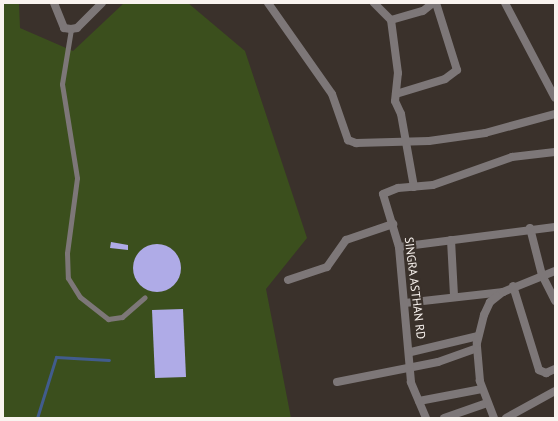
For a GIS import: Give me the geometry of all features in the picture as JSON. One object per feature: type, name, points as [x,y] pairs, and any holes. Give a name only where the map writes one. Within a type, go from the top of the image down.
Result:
[{"type":"street","points":[[54,3],[64,28],[71,29],[77,28],[102,3]]},
{"type":"street","points":[[268,3],[332,94],[348,140],[404,143],[485,133],[555,114]]},
{"type":"street","points":[[374,3],[391,20],[398,68],[396,94],[404,143],[414,187]]},
{"type":"street","points":[[391,20],[422,11],[434,3],[456,70],[450,77],[396,94]]},
{"type":"street","points":[[505,3],[555,98]]},
{"type":"street","name":"SINGRA ASTHAN RD","points":[[426,418],[411,382],[411,352],[399,246],[383,194],[414,187],[433,185],[512,157],[555,152]]},
{"type":"street","points":[[288,280],[327,267],[346,240],[393,224]]},
{"type":"street","points":[[399,246],[530,228],[555,227]]},
{"type":"street","points":[[530,228],[542,275],[555,301]]},
{"type":"street","points":[[451,240],[454,296]]},
{"type":"street","points":[[494,418],[482,388],[477,348],[478,336],[490,302],[513,286],[555,271]]},
{"type":"street","points":[[513,286],[539,370],[546,373],[555,369]]},
{"type":"street","points":[[405,303],[454,296],[503,292]]},
{"type":"street","points":[[411,352],[478,336]]},
{"type":"street","points":[[337,382],[411,367],[477,348]]},
{"type":"street","points":[[419,401],[482,388]]},
{"type":"street","points":[[506,418],[555,391]]},
{"type":"street","points":[[444,418],[487,403]]},
{"type":"lane","points":[[71,29],[62,84],[76,178],[67,253],[68,278],[80,297],[108,319],[122,317],[145,297]]},
{"type":"green space","points":[[3,3],[19,3],[20,28],[73,51],[124,3],[188,3],[245,51],[307,238],[266,289],[291,418],[3,418]]},
{"type":"building","points":[[111,242],[128,245],[128,250],[110,248]]},
{"type":"building","points":[[157,244],[166,246],[174,251],[179,259],[181,268],[179,277],[174,285],[166,290],[157,292],[148,290],[140,285],[135,277],[133,268],[135,259],[140,251],[148,246]]},
{"type":"building","points":[[183,309],[186,377],[155,378],[152,310]]},
{"type":"waterway","points":[[37,418],[56,357],[109,360]]}]
